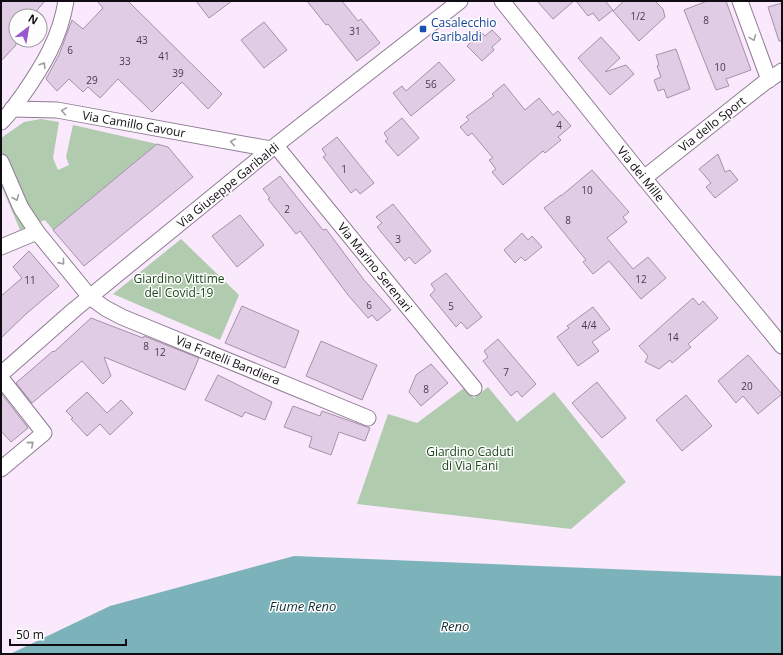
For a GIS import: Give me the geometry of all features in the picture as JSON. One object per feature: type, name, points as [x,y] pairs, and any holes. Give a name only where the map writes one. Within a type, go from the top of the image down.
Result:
[{"type":"street","points":[[1,122],[12,109],[46,60],[60,25],[66,1]]},
{"type":"street","name":"Via Giuseppe Garibaldi","points":[[1,374],[75,308],[274,147],[460,1]]},
{"type":"street","name":"Via dei Mille","points":[[502,1],[644,178],[782,346]]},
{"type":"street","points":[[740,1],[769,80]]},
{"type":"street","name":"Via dello Sport","points":[[644,178],[782,71]]},
{"type":"street","name":"Via Camillo Cavour","points":[[12,109],[57,110],[274,147]]},
{"type":"street","name":"Via Marino Serenari","points":[[274,147],[474,388]]},
{"type":"street","name":"Via Fratelli Bandiera","points":[[1,162],[21,208],[37,232],[90,297],[105,308],[122,317],[368,418]]},
{"type":"street","points":[[1,247],[37,232]]},
{"type":"street","points":[[1,378],[44,433],[1,469]]},
{"type":"green space","points":[[41,119],[59,122],[53,158],[58,170],[69,165],[66,157],[73,125],[157,144],[53,230],[45,220],[20,230],[1,185],[1,138],[24,122]]},
{"type":"green space","name":"Giardino Vittime del Covid-19","points":[[181,239],[239,295],[220,340],[113,294]]},
{"type":"green space","name":"Giardino Caduti di Via Fani","points":[[488,387],[517,422],[554,392],[626,482],[571,529],[357,504],[388,414],[417,423],[464,388],[474,398]]},
{"type":"water","name":"Fiume Reno","points":[[294,556],[782,576],[782,654],[10,654],[110,606]]},
{"type":"building","points":[[1,1],[45,1],[39,8],[8,8],[8,48],[13,48],[1,61]]},
{"type":"building","points":[[97,1],[128,1],[222,94],[208,109],[182,82],[152,112],[118,79],[100,98],[88,87],[83,92],[69,79],[57,91],[46,79],[59,55],[72,20],[83,29],[103,8]]},
{"type":"building","points":[[196,1],[232,1],[209,18]]},
{"type":"building","points":[[307,1],[342,1],[358,21],[361,19],[380,43],[357,61],[328,24],[326,25]]},
{"type":"building","points":[[537,1],[574,1],[553,19]]},
{"type":"building","points":[[576,1],[607,1],[606,2],[613,10],[599,21],[593,13],[588,16]]},
{"type":"building","points":[[624,1],[655,1],[663,9],[665,17],[639,41],[613,11]]},
{"type":"building","points":[[707,1],[726,1],[751,70],[726,79],[729,86],[716,90],[684,10]]},
{"type":"building","points":[[782,3],[782,41],[779,41],[768,7]]},
{"type":"building","points":[[264,22],[287,50],[264,68],[241,40]]},
{"type":"building","points":[[479,30],[485,36],[492,30],[501,39],[492,47],[494,50],[482,61],[467,46],[471,42],[469,39]]},
{"type":"building","points":[[601,37],[620,58],[605,72],[626,65],[634,74],[610,95],[578,58]]},
{"type":"building","points":[[676,49],[690,89],[667,98],[664,89],[658,91],[654,80],[661,77],[657,66],[659,65],[656,55]]},
{"type":"building","points":[[439,62],[455,80],[411,116],[393,93],[402,86],[406,91]]},
{"type":"building","points":[[504,84],[525,110],[539,98],[553,115],[558,111],[571,126],[558,137],[561,140],[545,153],[543,151],[503,185],[492,172],[496,169],[489,160],[493,158],[472,133],[468,136],[460,127],[469,120],[466,117],[494,96],[492,94]]},
{"type":"building","points":[[402,118],[419,138],[398,156],[385,141],[388,139],[384,133]]},
{"type":"building","points":[[337,137],[374,183],[360,194],[356,189],[351,193],[323,157],[326,155],[322,149]]},
{"type":"building","points":[[157,144],[168,147],[193,177],[84,266],[53,230]]},
{"type":"building","points":[[718,154],[725,172],[730,170],[738,180],[715,198],[706,187],[711,183],[699,169]]},
{"type":"building","points":[[592,170],[629,212],[623,217],[627,222],[607,238],[633,269],[648,257],[666,278],[641,299],[609,261],[593,274],[583,262],[586,260],[544,208]]},
{"type":"building","points":[[280,176],[323,230],[326,229],[364,280],[391,310],[377,321],[372,315],[368,318],[348,295],[300,231],[296,234],[268,199],[270,198],[263,189]]},
{"type":"building","points":[[393,204],[431,251],[415,264],[409,257],[405,261],[377,227],[382,223],[376,217]]},
{"type":"building","points":[[240,215],[264,245],[237,267],[212,236]]},
{"type":"building","points":[[522,233],[528,240],[532,236],[542,247],[525,261],[521,257],[515,263],[504,250]]},
{"type":"building","points":[[29,251],[59,286],[1,338],[1,296],[22,278],[13,267]]},
{"type":"building","points":[[446,273],[482,317],[467,329],[461,322],[456,327],[430,295],[435,290],[431,284]]},
{"type":"building","points":[[693,298],[699,305],[703,301],[718,318],[688,344],[691,347],[672,363],[670,360],[659,369],[645,362],[648,356],[639,346]]},
{"type":"building","points":[[242,306],[299,331],[285,368],[225,343]]},
{"type":"building","points":[[593,307],[610,329],[592,342],[599,351],[578,366],[557,337],[569,328],[567,326]]},
{"type":"building","points":[[91,318],[143,338],[144,336],[199,358],[185,390],[104,357],[111,376],[103,384],[82,361],[32,403],[16,383],[53,351],[54,352]]},
{"type":"building","points":[[498,339],[536,384],[522,397],[517,391],[511,396],[483,361],[488,357],[484,351]]},
{"type":"building","points":[[321,341],[377,365],[362,400],[306,376]]},
{"type":"building","points":[[748,355],[782,394],[758,414],[743,396],[736,403],[718,381]]},
{"type":"building","points":[[431,364],[448,383],[421,406],[409,392],[416,375]]},
{"type":"building","points":[[218,375],[272,402],[265,420],[245,412],[242,417],[205,400]]},
{"type":"building","points":[[597,382],[626,418],[602,438],[572,403]]},
{"type":"building","points":[[87,392],[107,413],[121,400],[133,413],[110,435],[100,424],[87,436],[71,419],[73,418],[66,411]]},
{"type":"building","points":[[2,394],[28,428],[11,442],[1,431]]},
{"type":"building","points":[[686,395],[712,426],[682,451],[656,420]]},
{"type":"building","points":[[293,406],[320,416],[322,411],[370,428],[365,441],[339,432],[331,455],[309,447],[312,437],[284,427]]},
{"type":"place","name":"Casalecchio Garibaldi","points":[[423,29]]},
{"type":"water label","name":"Reno","points":[[455,626]]}]
